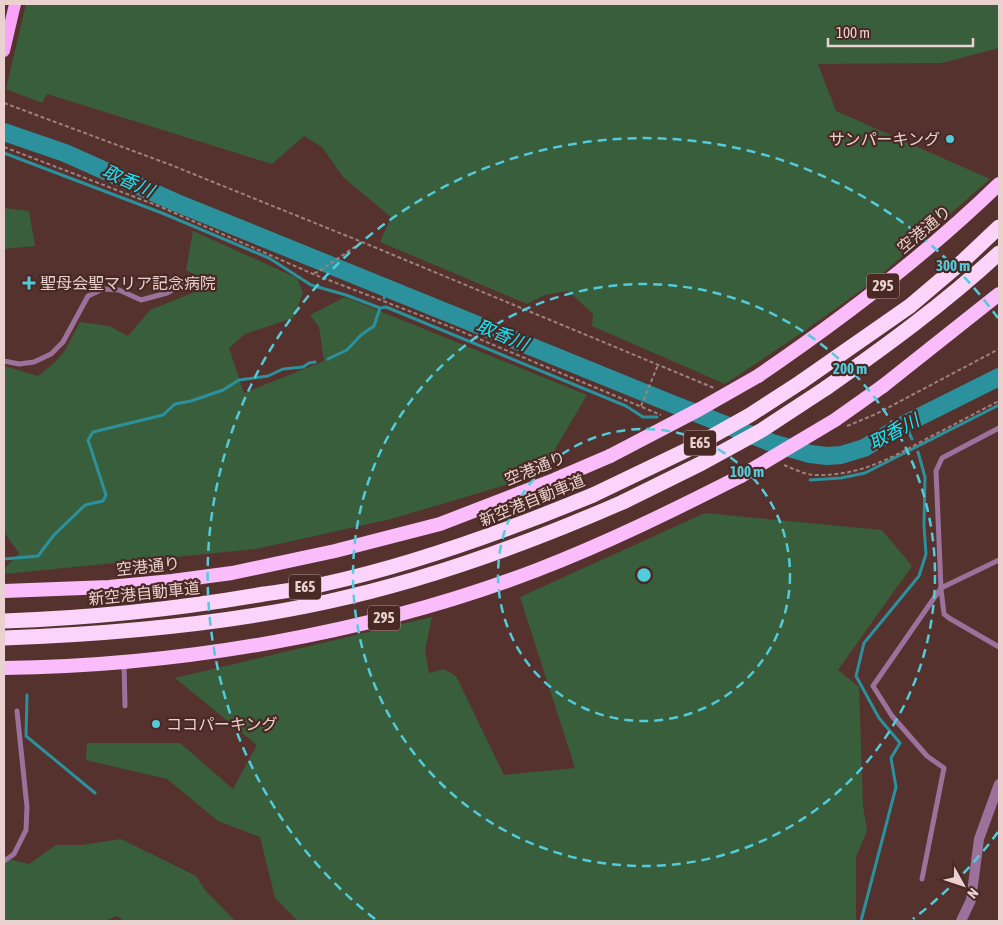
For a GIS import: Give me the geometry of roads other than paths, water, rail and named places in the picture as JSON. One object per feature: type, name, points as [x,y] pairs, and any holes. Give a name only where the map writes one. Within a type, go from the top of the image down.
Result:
[{"type":"highway","name":"空港通り","points":[[4,591],[109,587],[232,573],[335,551],[440,524],[554,480],[610,456],[758,376],[818,335],[870,296],[963,220],[999,184]]},
{"type":"highway","name":"新空港自動車道","points":[[4,621],[55,620],[173,608],[323,584],[404,563],[538,518],[593,495],[691,448],[750,415],[910,306],[963,261],[999,227]]},
{"type":"highway","name":"E65","points":[[4,638],[87,635],[177,626],[244,618],[327,602],[409,581],[484,558],[557,531],[623,502],[702,463],[762,430],[826,388],[922,319],[999,253]]},
{"type":"highway","name":"295","points":[[4,668],[124,662],[256,645],[365,623],[466,595],[537,570],[667,514],[740,476],[835,420],[883,386],[999,294]]},
{"type":"highway","points":[[4,680],[21,668]]},
{"type":"main road","points":[[4,51],[6,30],[15,4]]},
{"type":"street","points":[[961,921],[971,900],[979,839],[999,784]]},
{"type":"lane","points":[[4,361],[19,364],[34,362],[51,354],[63,342],[88,296],[103,289],[119,290],[140,300],[167,293],[192,279]]},
{"type":"lane","points":[[999,428],[942,458],[936,471],[941,588],[944,614],[999,647]]},
{"type":"lane","points":[[922,880],[944,768],[921,750],[892,716],[873,686],[941,588],[999,560]]},
{"type":"lane","points":[[124,662],[125,706]]},
{"type":"lane","points":[[4,861],[14,854],[26,830],[27,807],[17,711]]},
{"type":"waterway","name":"取香川","points":[[4,132],[65,153],[177,203],[670,403],[772,443],[810,454],[841,455],[864,448],[905,424],[999,377]]},
{"type":"waterway","points":[[4,153],[162,213],[269,258],[311,285],[346,295],[380,308],[386,307],[626,406],[643,417],[657,417]]},
{"type":"waterway","points":[[384,298],[388,288]]},
{"type":"waterway","points":[[328,359],[347,350],[361,335],[374,326],[380,308]]},
{"type":"waterway","points":[[4,559],[38,556],[54,535],[85,505],[103,501],[106,495],[88,440],[93,432],[163,415],[175,404],[191,401],[223,390],[239,380],[268,376],[283,369],[303,367],[315,362]]},
{"type":"waterway","points":[[810,480],[841,478],[865,473],[999,405]]},
{"type":"waterway","points":[[905,424],[912,439]]},
{"type":"waterway","points":[[861,921],[896,787],[891,758],[900,743],[879,718],[856,676],[864,643],[919,576],[926,554],[924,526],[925,477],[918,452]]},
{"type":"waterway","points":[[27,695],[26,736],[95,793]]},
{"type":"place","name":"サンパーキング","points":[[950,139]]},
{"type":"place","name":"聖母会聖マリア記念病院","points":[[29,283]]},
{"type":"place","name":"ココパーキング","points":[[156,724]]}]
